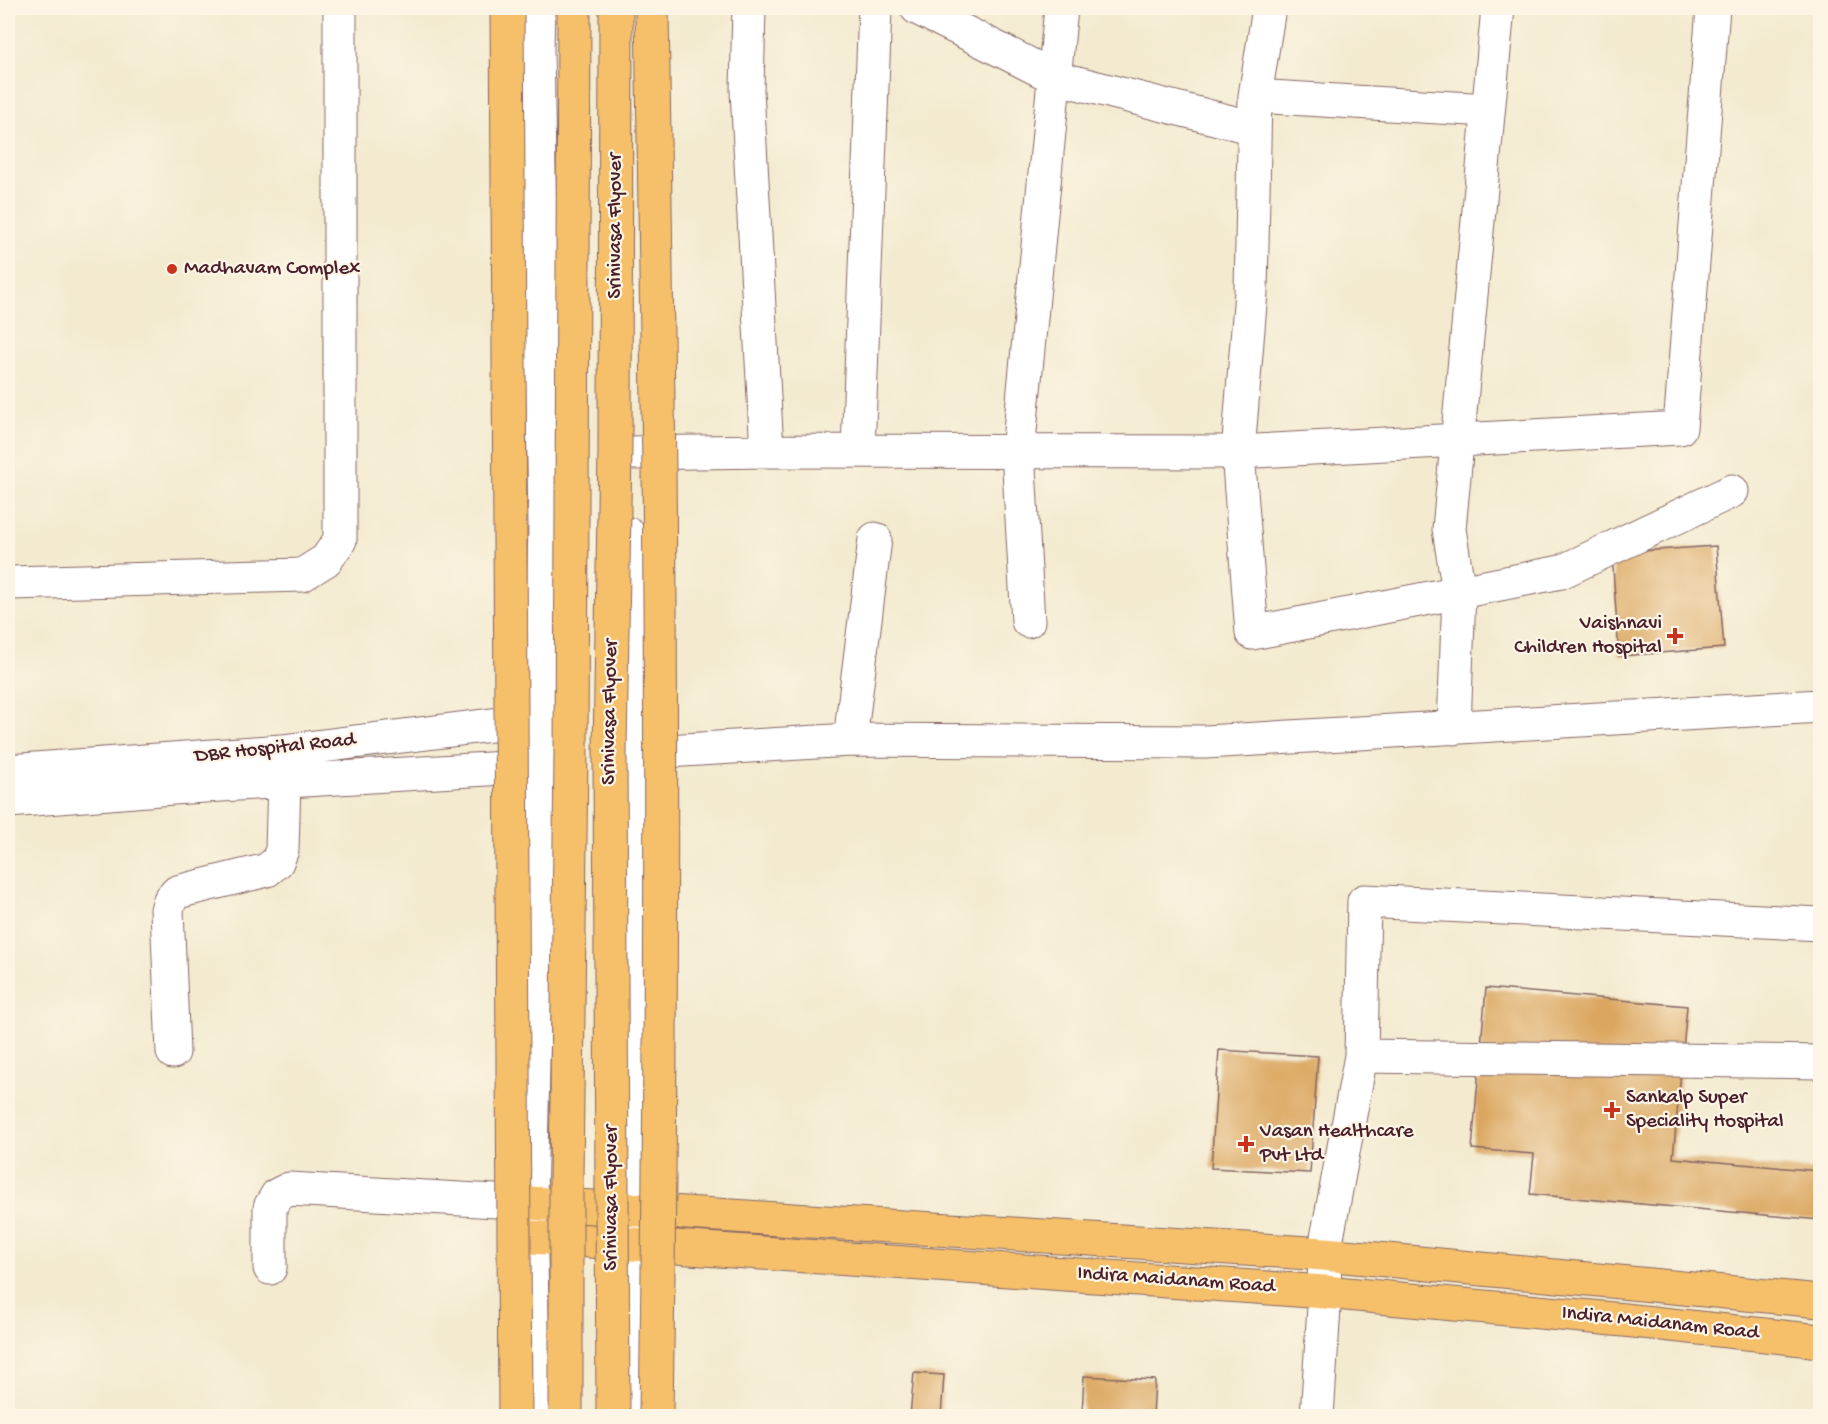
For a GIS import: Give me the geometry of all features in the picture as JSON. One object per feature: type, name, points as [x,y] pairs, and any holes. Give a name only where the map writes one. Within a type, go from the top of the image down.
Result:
[{"type":"main road","points":[[507,8],[514,1416]]},
{"type":"main road","name":"Srinivasa Flyover","points":[[566,1416],[574,8]]},
{"type":"main road","name":"Srinivasa Flyover","points":[[613,1416],[610,752],[615,448],[616,8]]},
{"type":"main road","points":[[652,8],[659,466],[660,720],[656,1416]]},
{"type":"main road","points":[[531,1203],[1324,1254],[1821,1302]]},
{"type":"main road","name":"Indira Maidanam Road","points":[[531,1237],[1324,1292],[1821,1341]]},
{"type":"street","points":[[8,582],[302,576],[326,560],[340,540],[340,8]]},
{"type":"street","points":[[534,1416],[531,1203],[545,525],[537,71],[538,8]]},
{"type":"street","points":[[630,8],[628,453],[635,1210],[632,1416]]},
{"type":"street","points":[[749,8],[747,91],[767,451]]},
{"type":"street","points":[[858,451],[875,8]]},
{"type":"street","points":[[917,8],[1054,77],[1254,128]]},
{"type":"street","points":[[1028,621],[1018,452],[1061,8]]},
{"type":"street","points":[[1269,8],[1255,96],[1251,292],[1238,452],[1252,633],[1561,572],[1731,491]]},
{"type":"street","points":[[1454,728],[1459,592],[1449,529],[1498,8]]},
{"type":"street","points":[[628,453],[1238,452],[1680,428],[1713,8]]},
{"type":"street","points":[[1255,96],[1488,110]]},
{"type":"street","points":[[850,740],[875,539]]},
{"type":"street","points":[[631,753],[850,740],[1205,742],[1821,706]]},
{"type":"street","name":"DBR Hospital Road","points":[[8,771],[282,751],[542,719]]},
{"type":"street","name":"DBR Hospital Road","points":[[8,801],[172,788],[541,766]]},
{"type":"street","points":[[173,1052],[167,910],[170,900],[177,892],[267,870],[277,862],[282,850],[284,782]]},
{"type":"street","points":[[1317,1416],[1324,1254],[1361,1056],[1364,901],[1821,924]]},
{"type":"street","points":[[1361,1056],[1821,1062]]},
{"type":"street","points":[[270,1268],[270,1207],[277,1195],[289,1189],[531,1203]]},
{"type":"building","points":[[1716,546],[1724,648],[1619,656],[1612,553]]},
{"type":"building","points":[[1486,988],[1687,1006],[1673,1158],[1820,1171],[1820,1220],[1530,1194],[1534,1154],[1472,1149]]},
{"type":"building","points":[[1219,1050],[1318,1056],[1310,1173],[1211,1168]]},
{"type":"building","points":[[914,1373],[944,1375],[941,1416],[910,1416]]},
{"type":"building","points":[[1084,1376],[1155,1380],[1153,1416],[1082,1416]]},
{"type":"place","name":"Madhavam Complex","points":[[172,269]]},
{"type":"place","name":"Vaishnavi Children Hospital","points":[[1675,636]]},
{"type":"place","name":"Sankalp Super Speciality Hospital","points":[[1612,1110]]},
{"type":"place","name":"Vasan Healthcare Pvt Ltd","points":[[1246,1144]]}]
